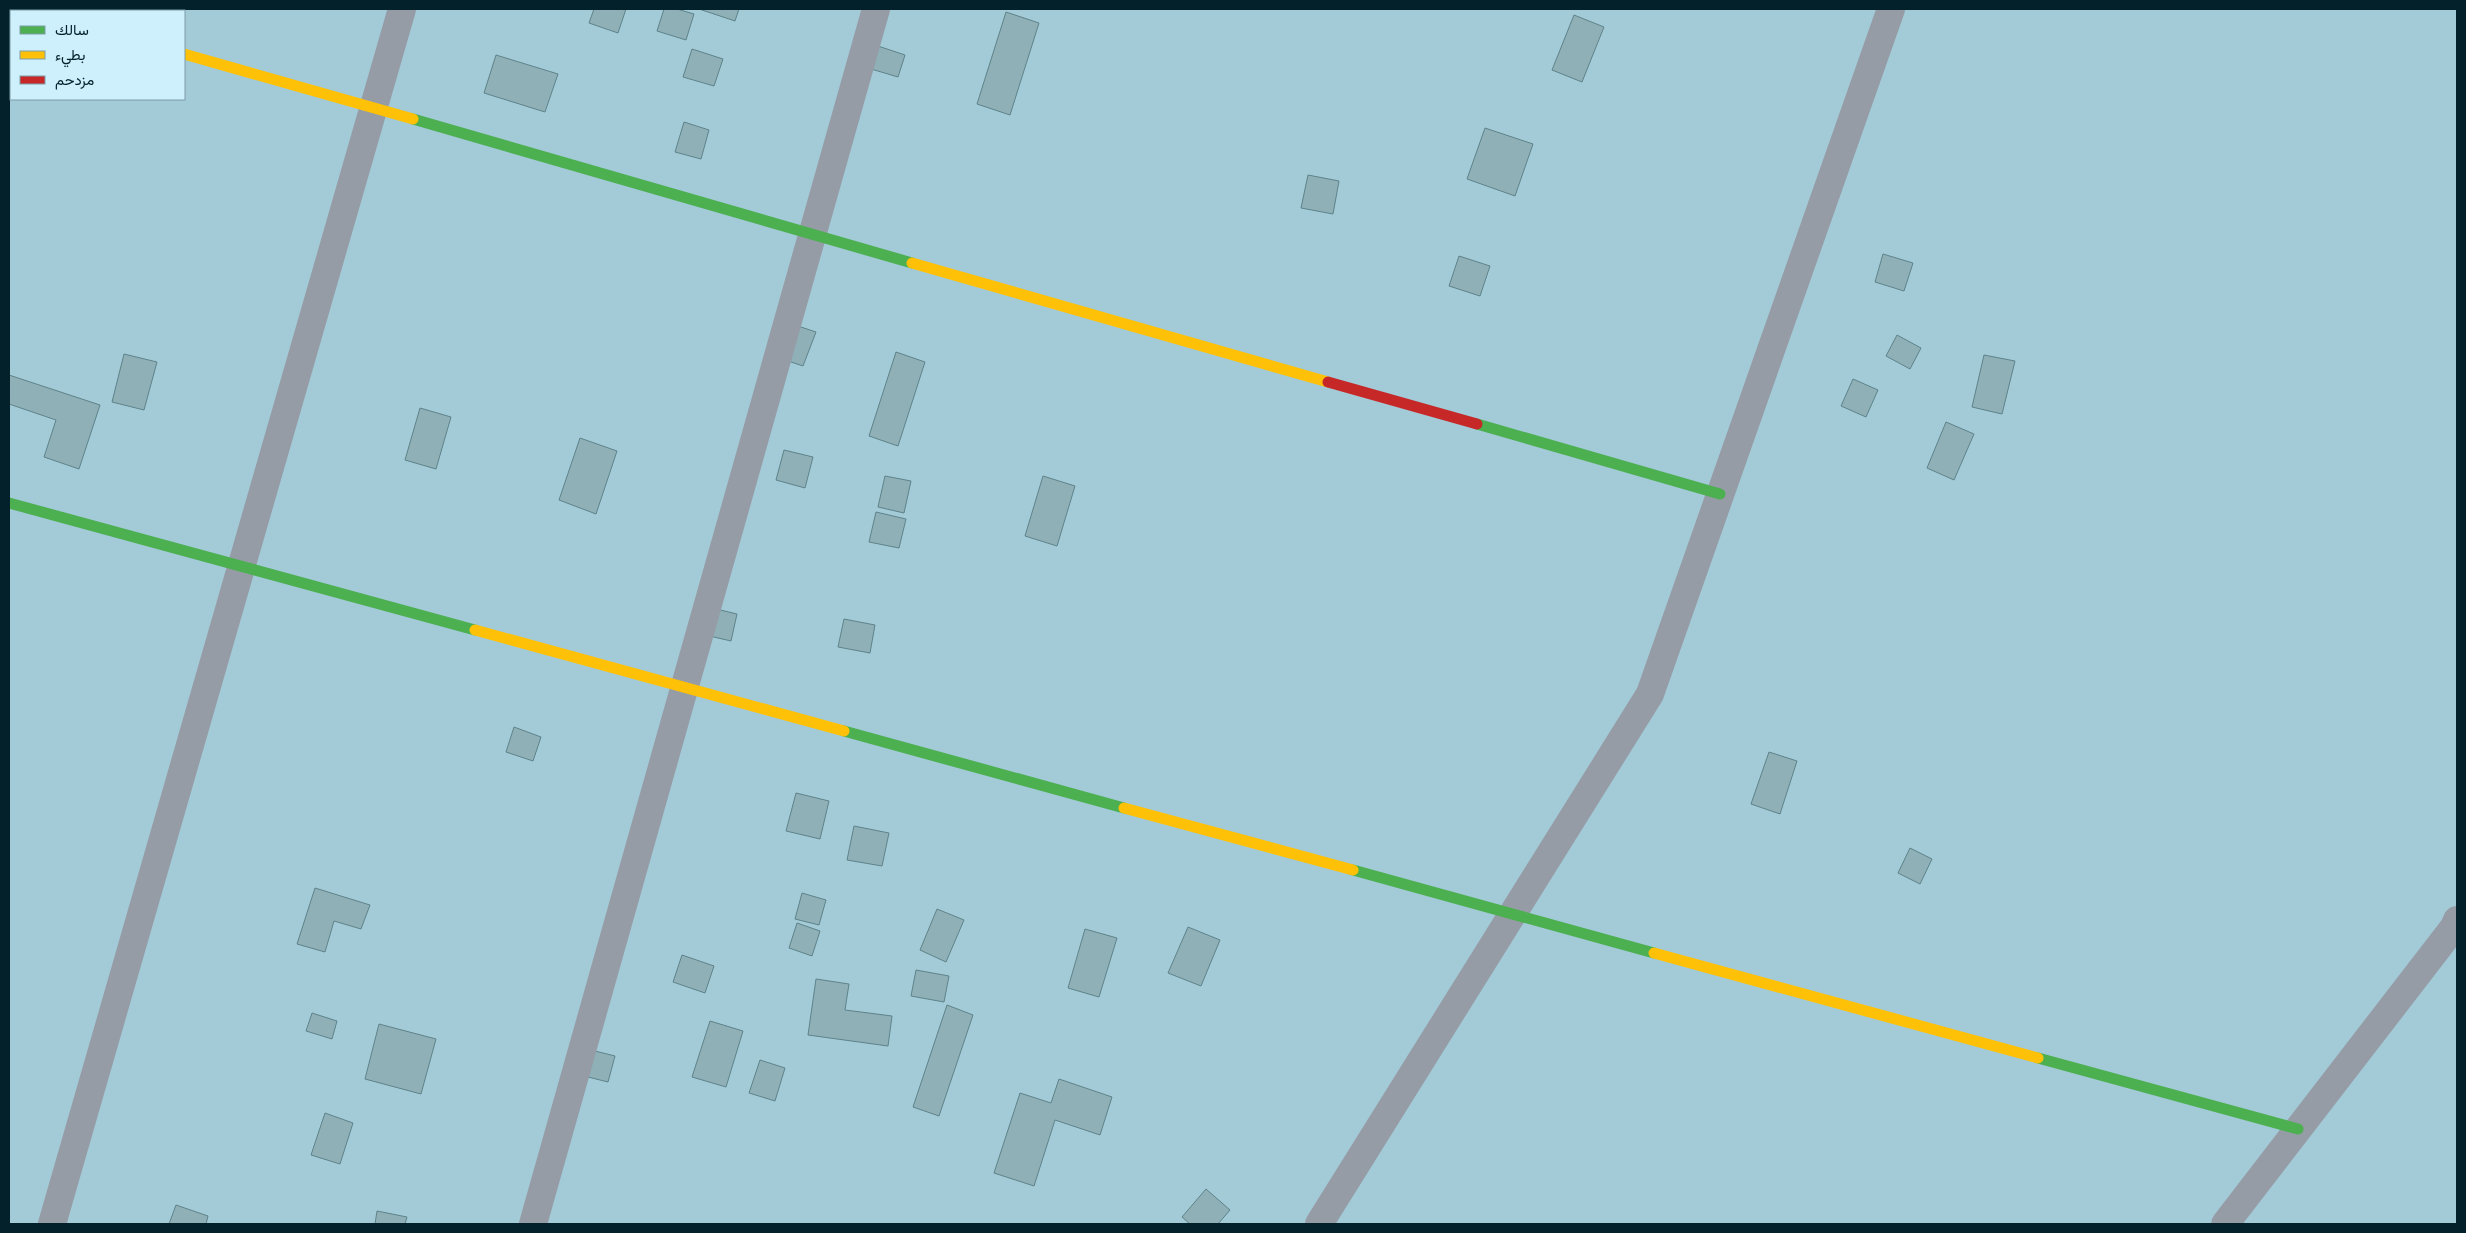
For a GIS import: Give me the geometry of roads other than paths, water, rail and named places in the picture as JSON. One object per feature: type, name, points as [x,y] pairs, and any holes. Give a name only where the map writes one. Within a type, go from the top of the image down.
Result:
[{"type":"street","points":[[52,1224],[402,9]]},
{"type":"street","points":[[533,1224],[876,9]]},
{"type":"street","points":[[1319,1224],[1650,694],[1891,9]]},
{"type":"street","points":[[185,54],[1720,494]]},
{"type":"street","points":[[9,503],[2298,1130]]},
{"type":"street","points":[[2225,1224],[2454,927],[2457,920]]}]
